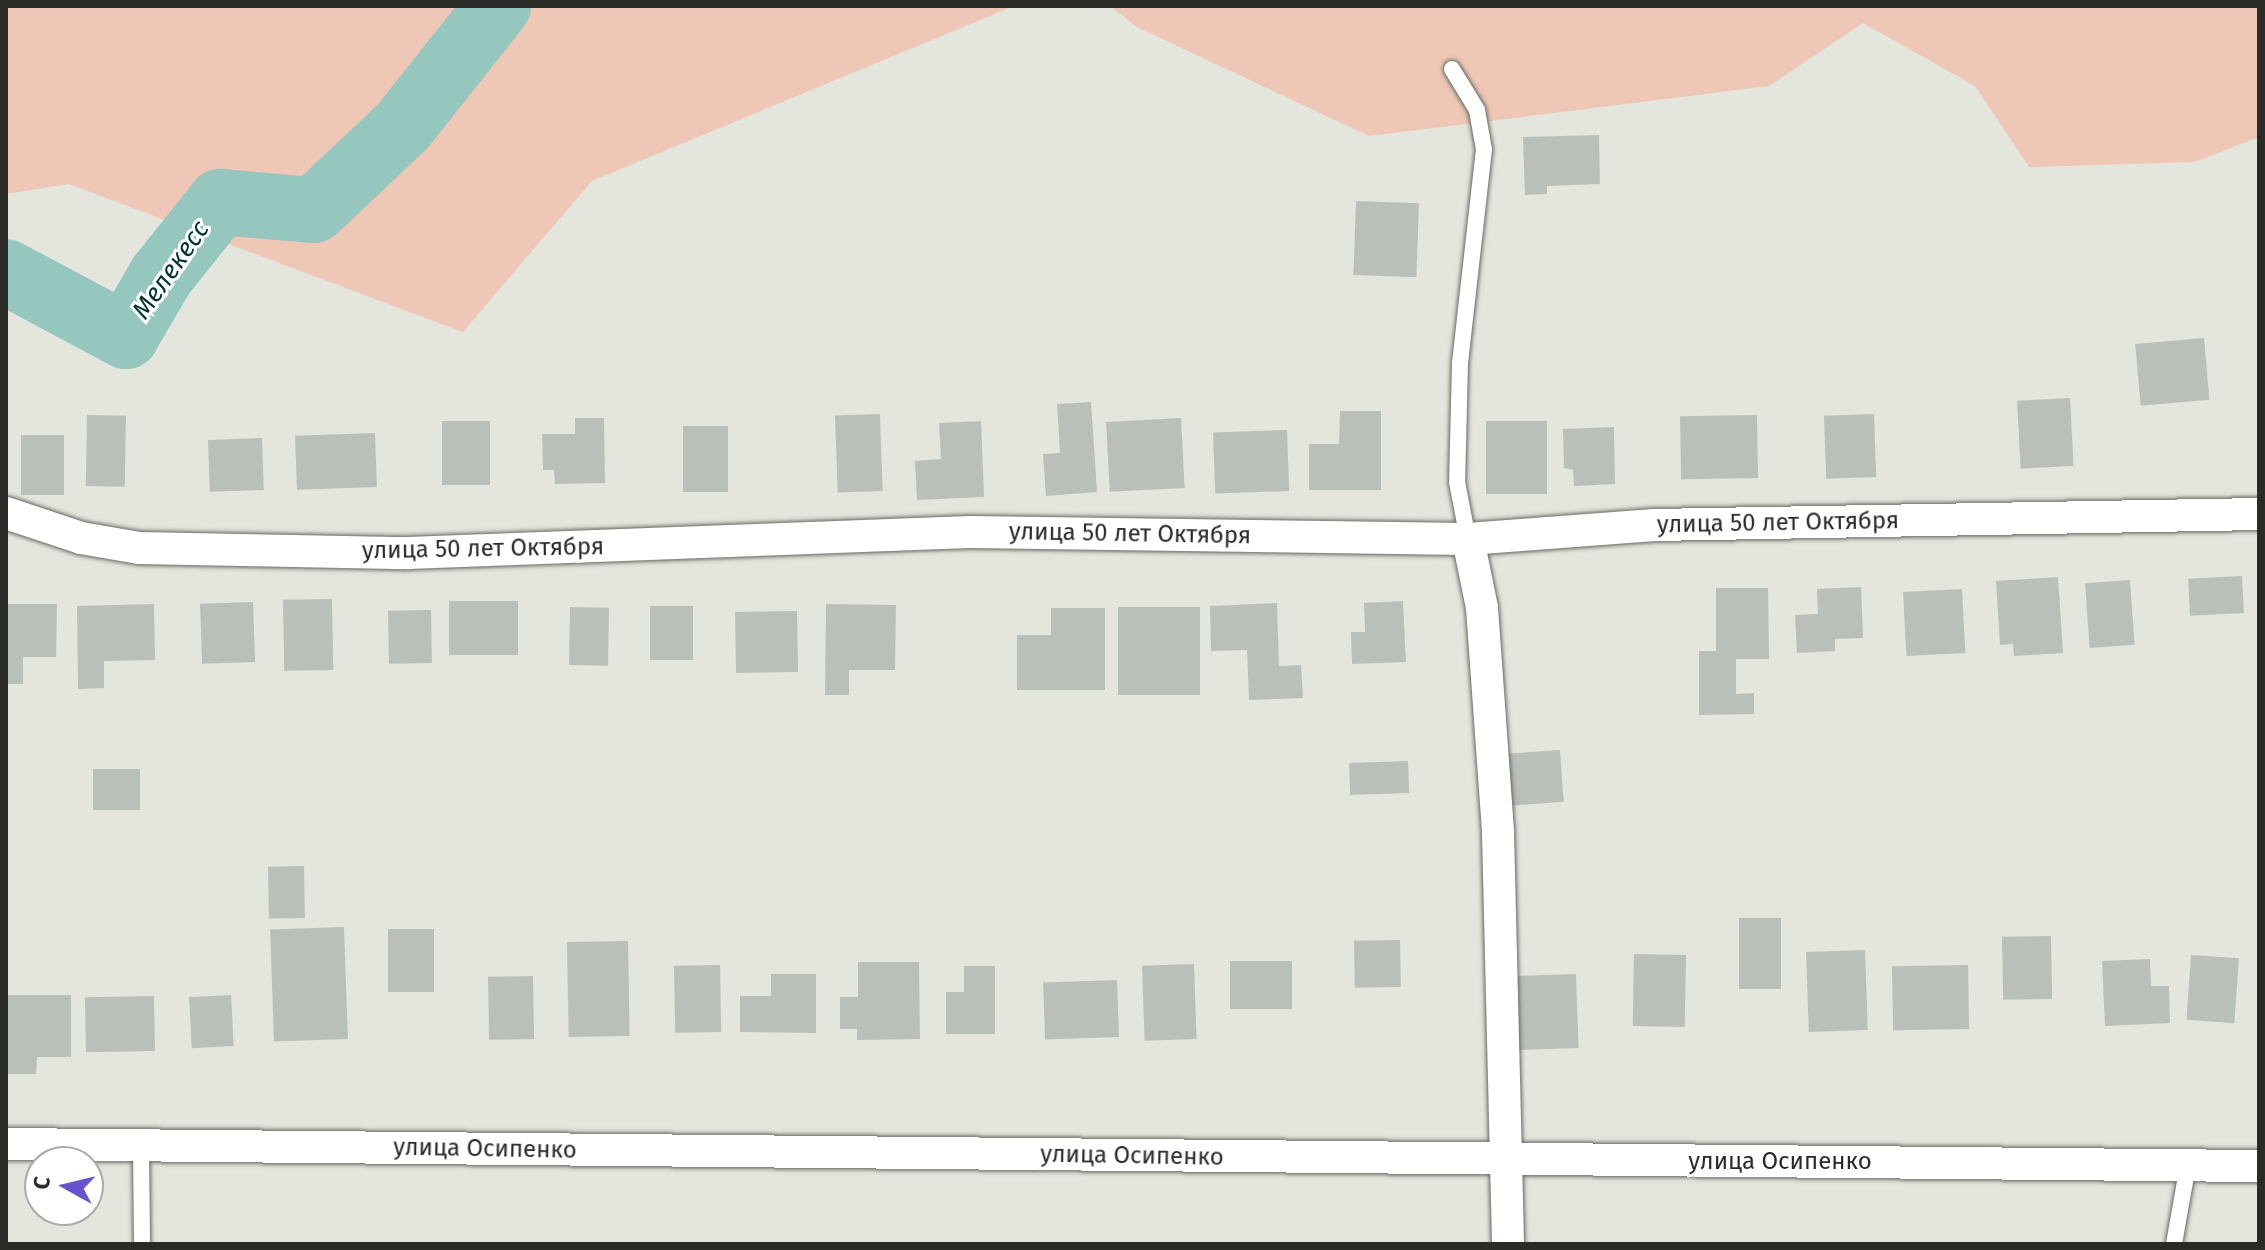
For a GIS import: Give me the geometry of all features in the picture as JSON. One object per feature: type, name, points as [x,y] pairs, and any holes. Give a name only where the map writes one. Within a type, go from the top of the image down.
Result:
[{"type":"street","name":"улица 50 лет Октября","points":[[6,513],[81,538],[139,548],[408,553],[971,532],[1468,539],[1654,525],[2259,514]]},
{"type":"street","points":[[1468,539],[1482,608],[1498,833],[1502,1160],[1508,1244]]},
{"type":"street","name":"улица Осипенко","points":[[6,1144],[2259,1166]]},
{"type":"lane","points":[[1452,69],[1477,110],[1484,149],[1460,363],[1457,482],[1468,539]]},
{"type":"lane","points":[[141,1146],[142,1244]]},
{"type":"lane","points":[[2174,1244],[2188,1165]]},
{"type":"shaded area","points":[[6,6],[1014,6],[592,181],[463,332],[69,184],[6,194]]},
{"type":"shaded area","points":[[1110,6],[2259,6],[2259,137],[2195,162],[2029,167],[1975,86],[1863,23],[1769,86],[1369,136],[1137,27]]},
{"type":"building","points":[[1599,135],[1600,184],[1547,186],[1547,194],[1525,195],[1523,137]]},
{"type":"building","points":[[1356,201],[1419,203],[1416,277],[1353,275]]},
{"type":"building","points":[[2204,338],[2209,400],[2141,406],[2135,344]]},
{"type":"building","points":[[2070,398],[2074,466],[2021,469],[2017,401]]},
{"type":"building","points":[[1091,402],[1097,492],[1046,496],[1043,454],[1060,453],[1057,404]]},
{"type":"building","points":[[1340,411],[1381,411],[1381,490],[1309,490],[1309,444],[1339,444]]},
{"type":"building","points":[[880,414],[883,491],[838,493],[835,416]]},
{"type":"building","points":[[1874,414],[1876,477],[1826,479],[1824,416]]},
{"type":"building","points":[[87,415],[126,416],[125,487],[86,486]]},
{"type":"building","points":[[1757,415],[1758,478],[1681,479],[1680,416]]},
{"type":"building","points":[[575,418],[604,418],[605,483],[555,484],[554,470],[543,470],[542,434],[575,434]]},
{"type":"building","points":[[1181,418],[1185,488],[1110,492],[1106,422]]},
{"type":"building","points":[[442,421],[490,421],[490,485],[442,485]]},
{"type":"building","points":[[981,421],[984,497],[917,500],[915,461],[941,459],[939,423]]},
{"type":"building","points":[[1486,421],[1547,421],[1547,494],[1486,494]]},
{"type":"building","points":[[683,426],[728,426],[728,492],[683,492]]},
{"type":"building","points":[[1614,427],[1615,484],[1574,486],[1573,470],[1564,468],[1563,429]]},
{"type":"building","points":[[1287,430],[1289,491],[1215,494],[1213,433]]},
{"type":"building","points":[[375,433],[377,487],[297,490],[295,436]]},
{"type":"building","points":[[21,435],[64,435],[64,495],[21,495]]},
{"type":"building","points":[[262,438],[264,490],[210,492],[208,440]]},
{"type":"building","points":[[2242,576],[2244,613],[2190,616],[2188,579]]},
{"type":"building","points":[[2058,577],[2063,653],[2014,656],[2013,644],[2000,645],[1996,581]]},
{"type":"building","points":[[2130,580],[2135,645],[2090,648],[2085,583]]},
{"type":"building","points":[[1861,587],[1863,638],[1835,639],[1835,651],[1797,653],[1795,615],[1818,614],[1817,589]]},
{"type":"building","points":[[1716,588],[1768,588],[1769,659],[1736,659],[1736,694],[1754,693],[1754,714],[1699,715],[1699,651],[1716,651]]},
{"type":"building","points":[[1962,589],[1965,653],[1906,656],[1903,592]]},
{"type":"building","points":[[332,599],[333,670],[284,671],[283,600]]},
{"type":"building","points":[[449,601],[518,601],[518,655],[449,655]]},
{"type":"building","points":[[1403,601],[1406,662],[1352,664],[1351,632],[1365,632],[1364,603]]},
{"type":"building","points":[[253,602],[255,662],[202,664],[200,604]]},
{"type":"building","points":[[1277,603],[1279,666],[1301,665],[1303,698],[1249,700],[1247,650],[1211,651],[1210,606]]},
{"type":"building","points":[[6,604],[57,604],[56,657],[23,657],[23,684],[6,684]]},
{"type":"building","points":[[154,604],[155,660],[104,661],[104,688],[78,689],[77,606]]},
{"type":"building","points":[[826,604],[896,605],[895,670],[849,670],[849,695],[825,695]]},
{"type":"building","points":[[650,606],[693,606],[693,660],[650,660]]},
{"type":"building","points":[[570,607],[609,608],[608,666],[569,665]]},
{"type":"building","points":[[1118,607],[1200,607],[1200,695],[1118,695]]},
{"type":"building","points":[[1051,608],[1105,608],[1105,690],[1017,690],[1017,635],[1051,635]]},
{"type":"building","points":[[431,610],[432,663],[389,664],[388,611]]},
{"type":"building","points":[[797,611],[798,672],[736,673],[735,612]]},
{"type":"building","points":[[1560,750],[1564,802],[1509,806],[1505,754]]},
{"type":"building","points":[[1408,761],[1409,793],[1350,795],[1349,763]]},
{"type":"building","points":[[93,769],[140,769],[140,810],[93,810]]},
{"type":"building","points":[[304,866],[305,918],[269,919],[268,867]]},
{"type":"building","points":[[1739,918],[1781,918],[1781,989],[1739,989]]},
{"type":"building","points":[[344,927],[348,1039],[274,1042],[270,930]]},
{"type":"building","points":[[388,929],[434,929],[434,992],[388,992]]},
{"type":"building","points":[[2051,936],[2052,999],[2003,1000],[2002,937]]},
{"type":"building","points":[[1400,940],[1401,987],[1355,988],[1354,941]]},
{"type":"building","points":[[628,941],[630,1036],[569,1037],[567,942]]},
{"type":"building","points":[[1865,950],[1868,1030],[1809,1032],[1806,952]]},
{"type":"building","points":[[1634,954],[1686,955],[1685,1027],[1633,1026]]},
{"type":"building","points":[[2191,955],[2239,958],[2234,1023],[2186,1020]]},
{"type":"building","points":[[2150,959],[2151,986],[2169,986],[2170,1023],[2105,1026],[2102,961]]},
{"type":"building","points":[[1230,961],[1292,961],[1292,1009],[1230,1009]]},
{"type":"building","points":[[858,962],[919,962],[920,1039],[857,1040],[857,1029],[840,1029],[840,997],[858,997]]},
{"type":"building","points":[[1194,964],[1197,1039],[1145,1041],[1142,966]]},
{"type":"building","points":[[720,965],[721,1032],[675,1033],[674,966]]},
{"type":"building","points":[[1968,965],[1969,1029],[1893,1030],[1892,966]]},
{"type":"building","points":[[964,966],[995,966],[995,1034],[946,1034],[946,992],[964,992]]},
{"type":"building","points":[[771,974],[816,974],[816,1033],[740,1032],[740,996],[771,996]]},
{"type":"building","points":[[1576,974],[1579,1048],[1518,1050],[1515,976]]},
{"type":"building","points":[[533,976],[534,1039],[489,1040],[488,977]]},
{"type":"building","points":[[1117,980],[1119,1037],[1045,1040],[1043,983]]},
{"type":"building","points":[[6,995],[71,995],[71,1057],[37,1057],[36,1074],[6,1074]]},
{"type":"building","points":[[231,995],[234,1046],[192,1048],[189,997]]},
{"type":"building","points":[[154,996],[155,1051],[86,1052],[85,997]]},
{"type":"waterway","name":"Мелекесс","points":[[6,272],[126,336],[161,276],[220,202],[314,210],[403,126],[498,6]]}]
